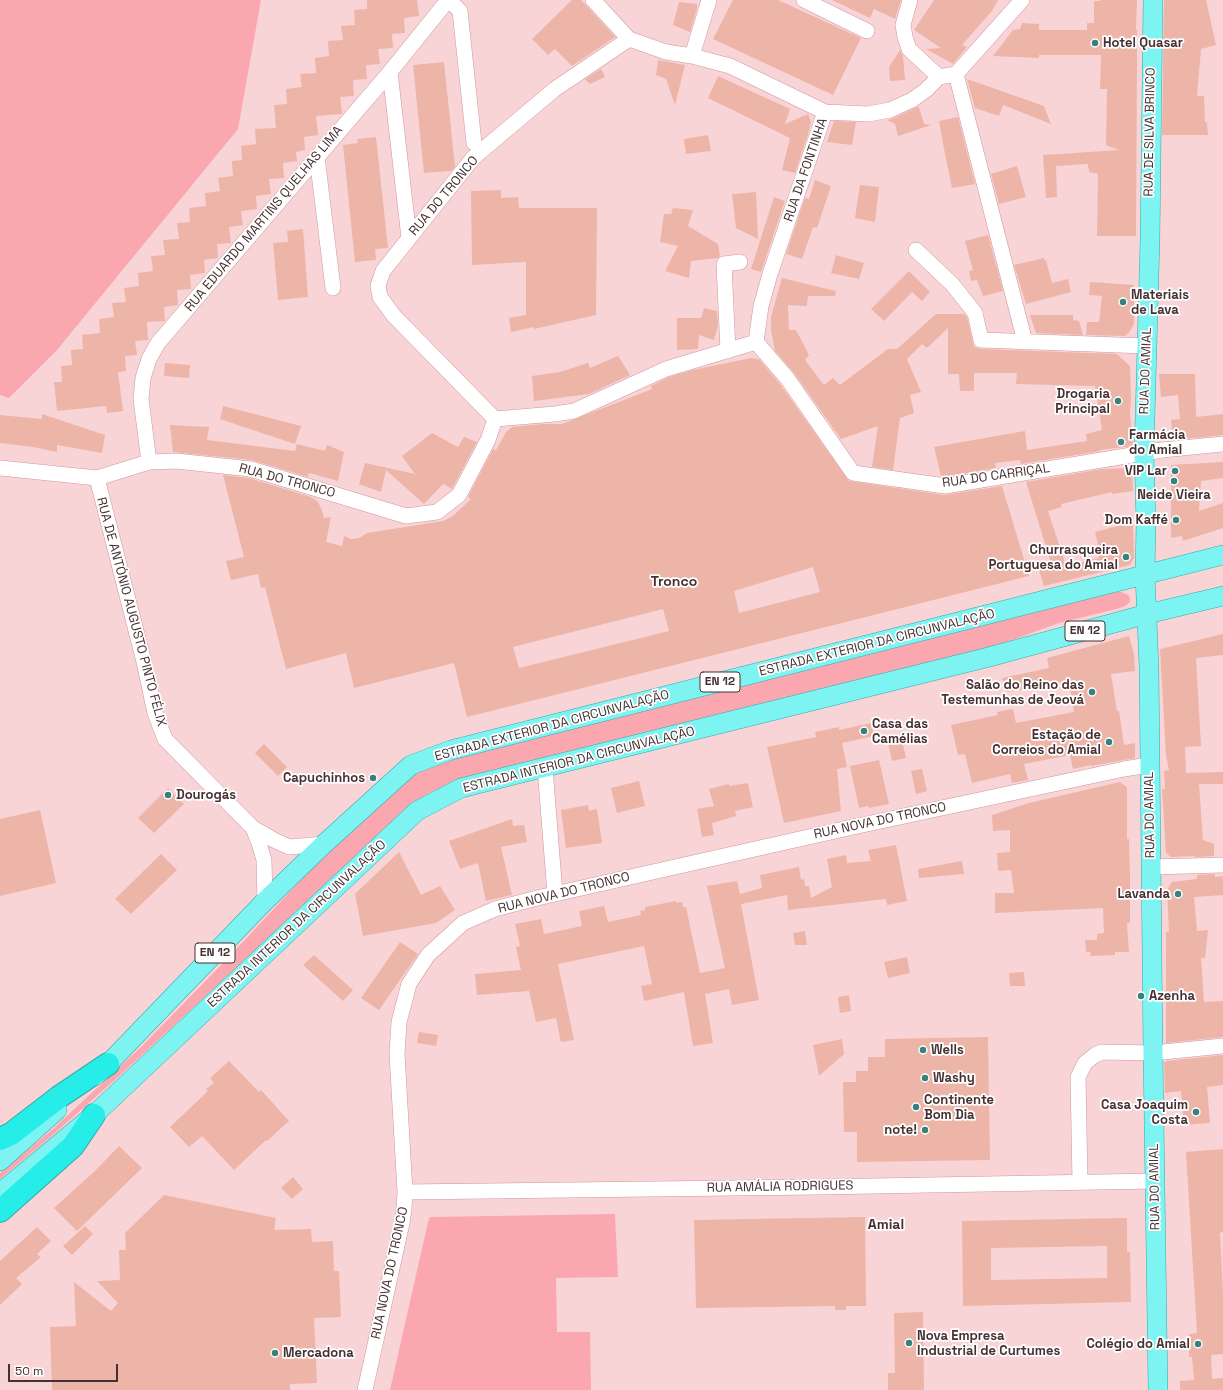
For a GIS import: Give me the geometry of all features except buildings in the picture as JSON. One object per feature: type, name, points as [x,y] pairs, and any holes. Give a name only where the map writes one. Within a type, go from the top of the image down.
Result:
[{"type":"highway","points":[[0,1139],[11,1134],[59,1097],[108,1064]]},
{"type":"highway","points":[[0,1211],[73,1146],[94,1115]]},
{"type":"main road","name":"RUA DE SILVA BRINCO","points":[[1150,239],[1152,0]]},
{"type":"main road","name":"RUA DO AMIAL","points":[[1150,239],[1144,453],[1146,523],[1145,575],[1149,666],[1149,765],[1158,1390]]},
{"type":"main road","name":"ESTRADA EXTERIOR DA CIRCUNVALAÇÃO","points":[[0,1161],[108,1064],[265,901],[324,844],[412,765],[451,750],[1223,555]]},
{"type":"main road","name":"ESTRADA INTERIOR DA CIRCUNVALAÇÃO","points":[[0,1193],[94,1115],[417,811],[461,788],[1002,654],[1147,614],[1223,596]]},
{"type":"street","name":"RUA EDUARDO MARTINS QUELHAS LIMA","points":[[149,462],[141,399],[143,378],[149,358],[158,343],[390,72],[448,0]]},
{"type":"street","points":[[448,0],[460,11],[474,143]]},
{"type":"street","points":[[593,0],[629,39]]},
{"type":"street","points":[[692,56],[709,0]]},
{"type":"street","points":[[804,0],[867,31]]},
{"type":"street","points":[[910,0],[903,25],[905,37],[910,49],[939,76]]},
{"type":"street","points":[[825,112],[868,114],[890,110],[912,100],[926,90],[939,76],[956,74],[1022,0]]},
{"type":"street","name":"RUA DA FONTINHA","points":[[629,39],[666,52],[692,56],[730,66],[825,112],[770,274],[761,306],[756,342]]},
{"type":"street","name":"RUA DO TRONCO","points":[[0,468],[96,478],[149,462],[176,461],[251,469],[406,516],[437,512],[459,495],[488,440],[495,418],[394,316],[380,297],[378,286],[383,271],[474,158],[555,89],[629,39]]},
{"type":"street","points":[[390,72],[409,238]]},
{"type":"street","points":[[956,74],[1025,342]]},
{"type":"street","points":[[317,157],[333,288]]},
{"type":"street","points":[[916,250],[952,284],[975,313],[981,340],[1146,346]]},
{"type":"street","points":[[728,351],[724,264],[740,262]]},
{"type":"street","points":[[495,418],[555,414],[574,411],[666,369],[756,342]]},
{"type":"street","name":"RUA DO CARRIÇAL","points":[[756,342],[787,378],[853,473],[945,486],[1144,453],[1223,444]]},
{"type":"street","name":"RUA DE ANTÓNIO AUGUSTO PINTO FÉLIX","points":[[96,478],[144,662],[155,713],[165,739],[253,828],[289,847],[324,844]]},
{"type":"street","name":"RUA NOVA DO TRONCO","points":[[365,1390],[402,1223],[405,1192],[397,1054],[399,1022],[409,984],[428,955],[463,923],[495,909],[515,903],[860,825],[1149,765]]},
{"type":"street","points":[[545,768],[555,894]]},
{"type":"street","name":"RUA DE ANTÓNIO AUGUSTO PINTO FÉLIX","points":[[253,828],[264,860],[265,901]]},
{"type":"street","points":[[1151,867],[1223,865]]},
{"type":"street","points":[[1080,1182],[1078,1077],[1085,1063],[1095,1055],[1102,1052],[1153,1053],[1223,1046]]},
{"type":"street","name":"RUA AMÁLIA RODRIGUES","points":[[405,1192],[1156,1181]]},
{"type":"street","points":[[0,1217],[24,1190]]},
{"type":"shaded area","points":[[0,0],[261,0],[238,129],[57,350],[9,398],[0,395]]},
{"type":"shaded area","points":[[1114,592],[1121,592],[1128,595],[1130,602],[1120,608],[1059,623],[996,646],[507,767],[452,783],[429,793],[412,805],[117,1078],[54,1134],[0,1179],[0,1173],[54,1128],[142,1046],[226,960],[296,885],[395,788],[414,773],[441,761],[851,656]]},
{"type":"shaded area","points":[[615,1214],[618,1277],[556,1278],[557,1332],[590,1332],[591,1390],[390,1390],[430,1217]]},
{"type":"place","name":"Hotel Quasar","points":[[1095,43]]},
{"type":"place","name":"Materiais de Lava","points":[[1123,302]]},
{"type":"place","name":"Drogaria Principal","points":[[1118,401]]},
{"type":"place","name":"Farmácia do Amial","points":[[1121,442]]},
{"type":"place","name":"VIP Lar","points":[[1175,471]]},
{"type":"place","name":"Neide Vieira","points":[[1174,481]]},
{"type":"place","name":"Dom Kaffé","points":[[1176,520]]},
{"type":"place","name":"Churrasqueira Portuguesa do Amial","points":[[1126,557]]},
{"type":"place","name":"Salão do Reino das Testemunhas de Jeová","points":[[1092,692]]},
{"type":"place","name":"Casa das Camélias","points":[[864,731]]},
{"type":"place","name":"Estação de Correios do Amial","points":[[1109,742]]},
{"type":"place","name":"Capuchinhos","points":[[373,778]]},
{"type":"place","name":"Dourogás","points":[[168,795]]},
{"type":"place","name":"Lavanda","points":[[1178,894]]},
{"type":"place","name":"Azenha","points":[[1141,996]]},
{"type":"place","name":"Wells","points":[[923,1050]]},
{"type":"place","name":"Washy","points":[[925,1078]]},
{"type":"place","name":"Continente Bom Dia","points":[[916,1107]]},
{"type":"place","name":"Casa Joaquim Costa","points":[[1196,1112]]},
{"type":"place","name":"note!","points":[[925,1130]]},
{"type":"place","name":"Nova Empresa Industrial de Curtumes","points":[[909,1343]]},
{"type":"place","name":"Colégio do Amial","points":[[1198,1344]]},
{"type":"place","name":"Mercadona","points":[[275,1353]]},
{"type":"district","name":"Tronco","points":[[674,582]]},
{"type":"district","name":"Amial","points":[[886,1225]]}]
